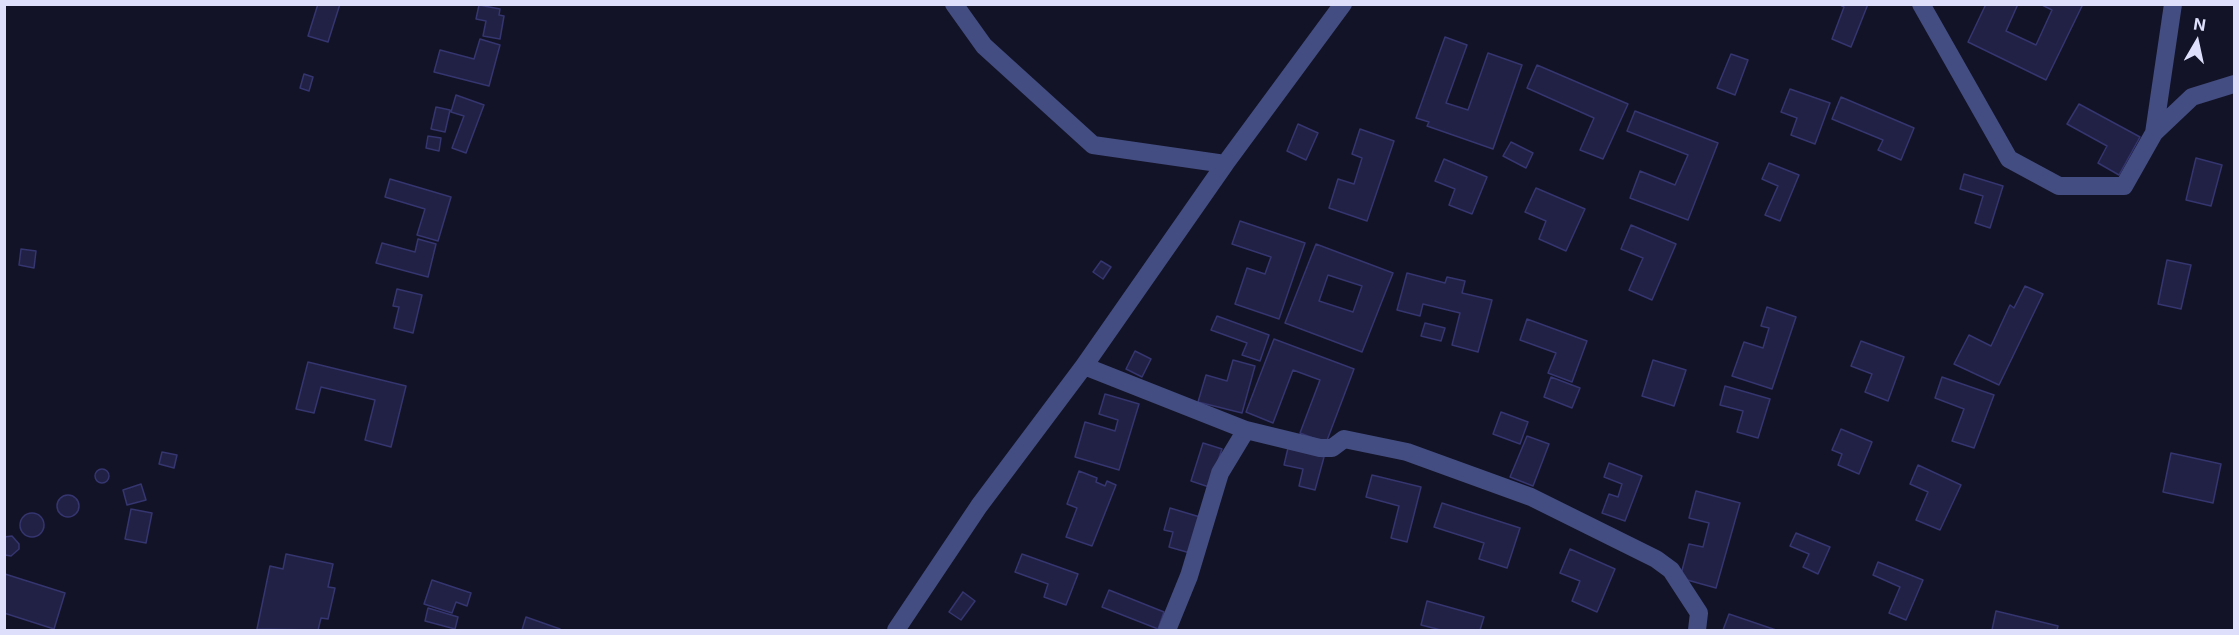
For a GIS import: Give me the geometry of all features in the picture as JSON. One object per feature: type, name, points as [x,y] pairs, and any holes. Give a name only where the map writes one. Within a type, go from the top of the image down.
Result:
[{"type":"street","points":[[954,4],[984,46],[1093,145],[1225,164]]},
{"type":"street","points":[[896,630],[979,506],[1084,366],[1225,164],[1343,4]]},
{"type":"street","points":[[1921,4],[2009,159],[2059,186],[2124,186],[2154,133],[2192,97],[2235,84]]},
{"type":"street","points":[[2154,133],[2173,4]]},
{"type":"street","points":[[1084,366],[1246,430],[1320,448],[1332,448],[1344,439],[1407,452],[1531,497],[1656,559],[1671,570],[1699,613],[1697,630]]},
{"type":"street","points":[[1167,630],[1189,576],[1220,473],[1246,430]]},
{"type":"building","points":[[318,4],[340,4],[328,42],[308,36]]},
{"type":"building","points":[[1838,4],[1868,4],[1851,47],[1832,39],[1844,7]]},
{"type":"building","points":[[1986,4],[2018,4],[2006,31],[2036,45],[2052,10],[2040,4],[2083,4],[2046,80],[1968,42]]},
{"type":"building","points":[[479,5],[500,9],[499,15],[504,16],[500,39],[483,36],[486,21],[476,19]]},
{"type":"building","points":[[1445,37],[1467,45],[1446,103],[1468,110],[1488,53],[1522,65],[1493,149],[1427,126],[1429,122],[1416,118]]},
{"type":"building","points":[[480,39],[500,45],[489,86],[434,72],[440,50],[474,59]]},
{"type":"building","points":[[1731,54],[1748,60],[1735,95],[1717,88]]},
{"type":"building","points":[[1537,65],[1628,104],[1603,159],[1580,150],[1594,118],[1527,88]]},
{"type":"building","points":[[304,74],[313,77],[309,91],[300,88]]},
{"type":"building","points":[[1790,89],[1830,103],[1815,144],[1791,135],[1797,118],[1781,112]]},
{"type":"building","points":[[456,95],[484,105],[466,153],[452,148],[464,116],[451,112]]},
{"type":"building","points":[[1841,97],[1914,128],[1901,160],[1878,150],[1883,140],[1832,119]]},
{"type":"building","points":[[2079,104],[2140,137],[2119,175],[2098,163],[2107,146],[2067,124]]},
{"type":"building","points":[[436,107],[450,110],[445,132],[431,129]]},
{"type":"building","points":[[1635,111],[1718,143],[1688,220],[1630,198],[1640,171],[1675,185],[1688,155],[1627,131]]},
{"type":"building","points":[[1298,124],[1318,133],[1306,160],[1287,151]]},
{"type":"building","points":[[1360,129],[1394,141],[1367,221],[1329,208],[1338,179],[1354,184],[1362,158],[1352,154]]},
{"type":"building","points":[[428,136],[441,138],[439,151],[426,148]]},
{"type":"building","points":[[1511,142],[1533,153],[1526,168],[1503,156]]},
{"type":"building","points":[[2196,158],[2222,165],[2211,206],[2186,200]]},
{"type":"building","points":[[1444,159],[1487,177],[1472,214],[1449,205],[1455,189],[1435,181]]},
{"type":"building","points":[[1769,163],[1799,175],[1780,221],[1765,215],[1778,186],[1762,179]]},
{"type":"building","points":[[1964,174],[2003,186],[1990,228],[1975,223],[1983,196],[1960,189]]},
{"type":"building","points":[[390,179],[451,197],[438,241],[417,235],[425,209],[385,197]]},
{"type":"building","points":[[1536,188],[1585,209],[1566,251],[1539,239],[1546,221],[1525,212]]},
{"type":"building","points":[[1240,221],[1305,243],[1279,319],[1235,304],[1247,268],[1265,274],[1271,257],[1232,244]]},
{"type":"building","points":[[1631,225],[1676,244],[1652,300],[1629,290],[1643,258],[1621,249]]},
{"type":"building","points":[[418,239],[436,244],[428,277],[376,263],[382,243],[415,252]]},
{"type":"building","points":[[1316,244],[1393,273],[1362,352],[1285,323]],"holes":[[[1328,275],[1362,286],[1353,312],[1319,301]]]},
{"type":"building","points":[[21,249],[36,251],[34,268],[19,265]]},
{"type":"building","points":[[2167,260],[2191,265],[2181,309],[2158,304]]},
{"type":"building","points":[[1101,261],[1111,267],[1103,279],[1093,272]]},
{"type":"building","points":[[1407,273],[1445,283],[1447,277],[1465,281],[1462,293],[1492,300],[1478,352],[1452,345],[1460,313],[1423,304],[1420,316],[1397,310]]},
{"type":"building","points":[[2025,286],[2043,294],[1999,385],[1954,364],[1969,335],[1991,346],[2010,305],[2014,308]]},
{"type":"building","points":[[397,289],[422,295],[413,333],[394,328],[399,307],[393,306]]},
{"type":"building","points":[[1767,307],[1796,317],[1772,389],[1732,376],[1744,342],[1763,348],[1769,328],[1761,326]]},
{"type":"building","points":[[1217,316],[1269,335],[1260,361],[1242,355],[1247,343],[1211,330]]},
{"type":"building","points":[[1527,319],[1587,341],[1572,382],[1548,373],[1556,353],[1520,340]]},
{"type":"building","points":[[1425,323],[1445,328],[1441,341],[1421,336]]},
{"type":"building","points":[[1274,339],[1354,369],[1326,443],[1300,433],[1320,380],[1293,370],[1273,423],[1246,412]]},
{"type":"building","points":[[1861,341],[1904,357],[1888,401],[1865,392],[1872,374],[1851,366]]},
{"type":"building","points":[[1135,351],[1151,359],[1142,377],[1126,369]]},
{"type":"building","points":[[1233,360],[1255,366],[1242,413],[1198,402],[1206,375],[1227,381]]},
{"type":"building","points":[[1653,360],[1686,370],[1674,406],[1642,396]]},
{"type":"building","points":[[308,362],[406,386],[391,447],[365,440],[375,400],[321,387],[314,413],[296,409]]},
{"type":"building","points":[[1551,377],[1580,388],[1572,408],[1544,397]]},
{"type":"building","points":[[1942,377],[1994,395],[1974,448],[1952,441],[1964,409],[1935,398]]},
{"type":"building","points":[[1725,386],[1770,399],[1758,438],[1737,432],[1743,411],[1720,405]]},
{"type":"building","points":[[1105,394],[1139,404],[1119,470],[1075,457],[1085,422],[1115,431],[1118,420],[1099,414]]},
{"type":"building","points":[[1501,412],[1528,422],[1520,444],[1493,434]]},
{"type":"building","points":[[1841,429],[1872,442],[1859,474],[1838,465],[1842,454],[1832,450]]},
{"type":"building","points":[[1527,436],[1549,444],[1533,486],[1510,477]]},
{"type":"building","points":[[1203,443],[1222,449],[1209,487],[1191,481]]},
{"type":"building","points":[[1288,448],[1324,457],[1315,490],[1299,486],[1303,469],[1284,465]]},
{"type":"building","points":[[162,452],[177,455],[174,468],[159,464]]},
{"type":"building","points":[[2171,453],[2221,464],[2213,503],[2163,492]]},
{"type":"building","points":[[1609,463],[1642,476],[1625,521],[1602,513],[1609,494],[1618,497],[1622,484],[1604,477]]},
{"type":"building","points":[[1918,465],[1961,485],[1940,530],[1916,520],[1928,492],[1910,484]]},
{"type":"building","points":[[99,469],[105,469],[109,476],[105,483],[99,483],[95,479],[95,473]]},
{"type":"building","points":[[1079,471],[1097,478],[1096,482],[1105,486],[1107,481],[1116,485],[1092,546],[1066,537],[1077,508],[1067,504]]},
{"type":"building","points":[[1372,475],[1421,487],[1407,542],[1391,538],[1399,506],[1366,497]]},
{"type":"building","points":[[141,484],[146,500],[127,505],[123,490]]},
{"type":"building","points":[[1696,491],[1740,503],[1716,588],[1680,578],[1689,544],[1703,547],[1709,523],[1689,518]]},
{"type":"building","points":[[68,495],[76,498],[79,506],[76,514],[68,517],[60,514],[57,506],[60,498]]},
{"type":"building","points":[[1442,503],[1520,528],[1507,568],[1479,559],[1484,543],[1434,527]]},
{"type":"building","points":[[1170,508],[1200,517],[1190,553],[1169,547],[1173,532],[1164,530]]},
{"type":"building","points":[[131,509],[152,513],[146,543],[125,539]]},
{"type":"building","points":[[32,513],[37,514],[43,520],[43,530],[37,536],[32,537],[27,536],[21,530],[20,525],[21,520],[27,514]]},
{"type":"building","points":[[1796,533],[1830,547],[1818,574],[1803,567],[1809,554],[1790,546]]},
{"type":"building","points":[[12,536],[19,544],[19,549],[11,556],[5,555],[4,537]]},
{"type":"building","points":[[1570,549],[1615,569],[1597,612],[1572,601],[1580,581],[1560,573]]},
{"type":"building","points":[[286,554],[333,564],[328,587],[335,588],[328,619],[321,618],[318,630],[257,629],[270,566],[283,569]]},
{"type":"building","points":[[1022,554],[1078,574],[1066,605],[1044,597],[1048,584],[1015,572]]},
{"type":"building","points":[[1878,562],[1923,580],[1906,620],[1889,613],[1900,587],[1873,575]]},
{"type":"building","points":[[5,574],[65,593],[54,629],[4,613]]},
{"type":"building","points":[[432,580],[471,593],[467,606],[456,602],[452,613],[424,604]]},
{"type":"building","points":[[1109,590],[1164,612],[1158,629],[1102,607]]},
{"type":"building","points":[[963,592],[975,601],[961,620],[949,612]]},
{"type":"building","points":[[1427,601],[1484,617],[1480,630],[1441,630],[1421,625]]},
{"type":"building","points":[[428,608],[458,617],[455,629],[425,621]]},
{"type":"building","points":[[1996,611],[2058,626],[2057,630],[1992,630]]},
{"type":"building","points":[[1729,614],[1776,630],[1723,630]]},
{"type":"building","points":[[526,617],[560,629],[522,630]]}]
